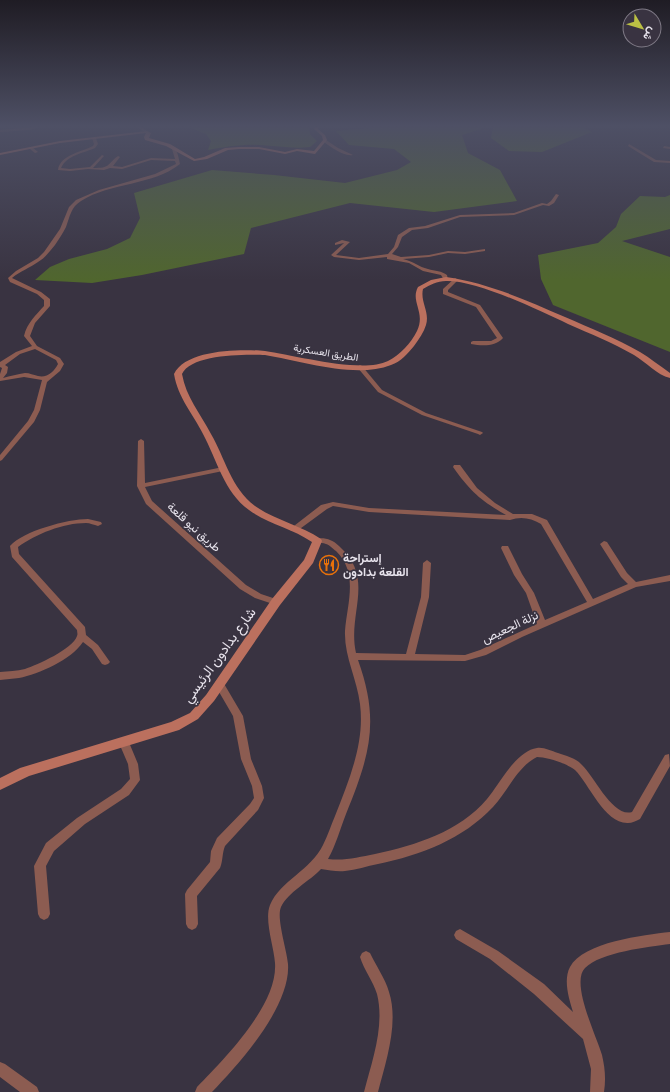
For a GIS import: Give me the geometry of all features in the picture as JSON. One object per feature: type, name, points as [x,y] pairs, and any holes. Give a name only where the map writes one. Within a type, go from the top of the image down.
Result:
[{"type":"main road","name":"الطريق العسكرية","points":[[317,541],[258,512],[247,504],[234,491],[207,433],[181,390],[178,374],[185,364],[197,359],[221,354],[265,353],[332,364],[360,367],[383,366],[395,362],[400,357],[423,325],[424,316],[418,297],[420,288],[433,280],[446,279],[496,291],[584,328],[638,354],[670,376]]},
{"type":"main road","name":"شارع بدادون الرئيسي","points":[[0,784],[25,772],[124,743],[175,726],[194,716],[220,685],[276,602],[309,561],[317,541]]},
{"type":"street","points":[[0,459],[31,422],[37,410],[43,383],[58,370],[60,361],[48,352],[35,346],[29,339],[28,333],[33,320],[47,306],[47,299],[39,293],[10,280],[10,278],[44,255],[64,226],[68,210],[77,202],[89,195],[103,190],[148,178]]},
{"type":"street","points":[[389,256],[396,247],[400,236],[411,229],[426,227],[460,216],[514,214],[543,204],[548,205],[552,203],[557,195]]},
{"type":"street","points":[[543,204],[556,208]]},
{"type":"street","points":[[337,244],[342,241],[348,242],[333,255],[334,256],[359,259],[389,256],[401,258],[429,256],[448,252],[465,253],[483,250]]},
{"type":"street","points":[[389,256],[390,259],[410,262],[423,270],[444,274],[446,279]]},
{"type":"street","points":[[455,280],[445,290],[445,292],[478,306],[500,338],[497,342],[473,343]]},
{"type":"street","points":[[35,346],[18,353],[1,365],[5,367],[4,373],[0,378],[2,380],[24,375],[38,378],[48,378]]},
{"type":"street","points":[[360,367],[380,391],[424,414],[480,433]]},
{"type":"street","name":"طريق نيو قلعة","points":[[141,441],[141,486],[149,502],[235,581],[249,592],[276,602]]},
{"type":"street","points":[[457,467],[478,494],[510,516]]},
{"type":"street","points":[[141,486],[223,469]]},
{"type":"street","points":[[294,529],[324,507],[333,504],[369,510],[397,512],[458,514],[506,518],[510,518],[510,516],[532,516],[544,522],[592,604]]},
{"type":"street","points":[[0,676],[19,674],[49,663],[72,648],[82,639],[82,629],[15,555],[14,546],[28,538],[52,528],[86,521],[98,524]]},
{"type":"street","points":[[202,1092],[247,1042],[266,1013],[278,990],[282,971],[282,957],[275,922],[275,906],[286,893],[319,863],[331,840],[353,783],[365,742],[366,707],[352,656],[350,630],[355,591],[354,572],[349,561],[340,549],[328,541],[317,541]]},
{"type":"street","points":[[604,544],[624,575],[634,585]]},
{"type":"street","points":[[505,548],[518,575],[530,593],[542,625]]},
{"type":"street","points":[[410,656],[425,597],[427,563]]},
{"type":"street","name":"نزلة الجعيص","points":[[352,656],[456,658],[475,656],[634,585],[670,578]]},
{"type":"street","points":[[82,636],[95,647],[105,662]]},
{"type":"street","points":[[192,924],[191,894],[216,864],[217,851],[221,842],[254,808],[259,798],[246,759],[238,716],[220,685]]},
{"type":"street","points":[[44,914],[40,866],[50,846],[76,824],[125,792],[135,780],[133,764],[124,743]]},
{"type":"street","points":[[319,863],[348,866],[390,858],[431,843],[462,827],[489,803],[522,762],[530,755],[539,752],[577,766],[609,807],[623,818],[633,818],[636,816],[669,758]]},
{"type":"street","points":[[460,935],[494,955],[527,980],[588,1034]]},
{"type":"street","points":[[597,1092],[597,1064],[574,989],[574,981],[578,966],[591,956],[605,951],[670,938]]},
{"type":"street","points":[[366,957],[369,968],[381,987],[386,1003],[384,1041],[373,1086]]},
{"type":"street","points":[[0,1069],[32,1092]]},
{"type":"green space","points":[[185,178],[300,178],[345,183],[365,178],[504,178],[517,201],[434,212],[350,203],[251,228],[244,254],[142,275],[92,283],[35,280],[50,267],[69,259],[107,249],[130,238],[140,218],[134,193]]},
{"type":"green space","points":[[670,195],[670,229],[622,241],[670,257],[670,352],[553,305],[541,279],[538,255],[598,243],[616,227],[621,214],[640,196],[665,197]]},
{"type":"place","name":"إستراحة القلعة بدادون","points":[[329,565]]}]
